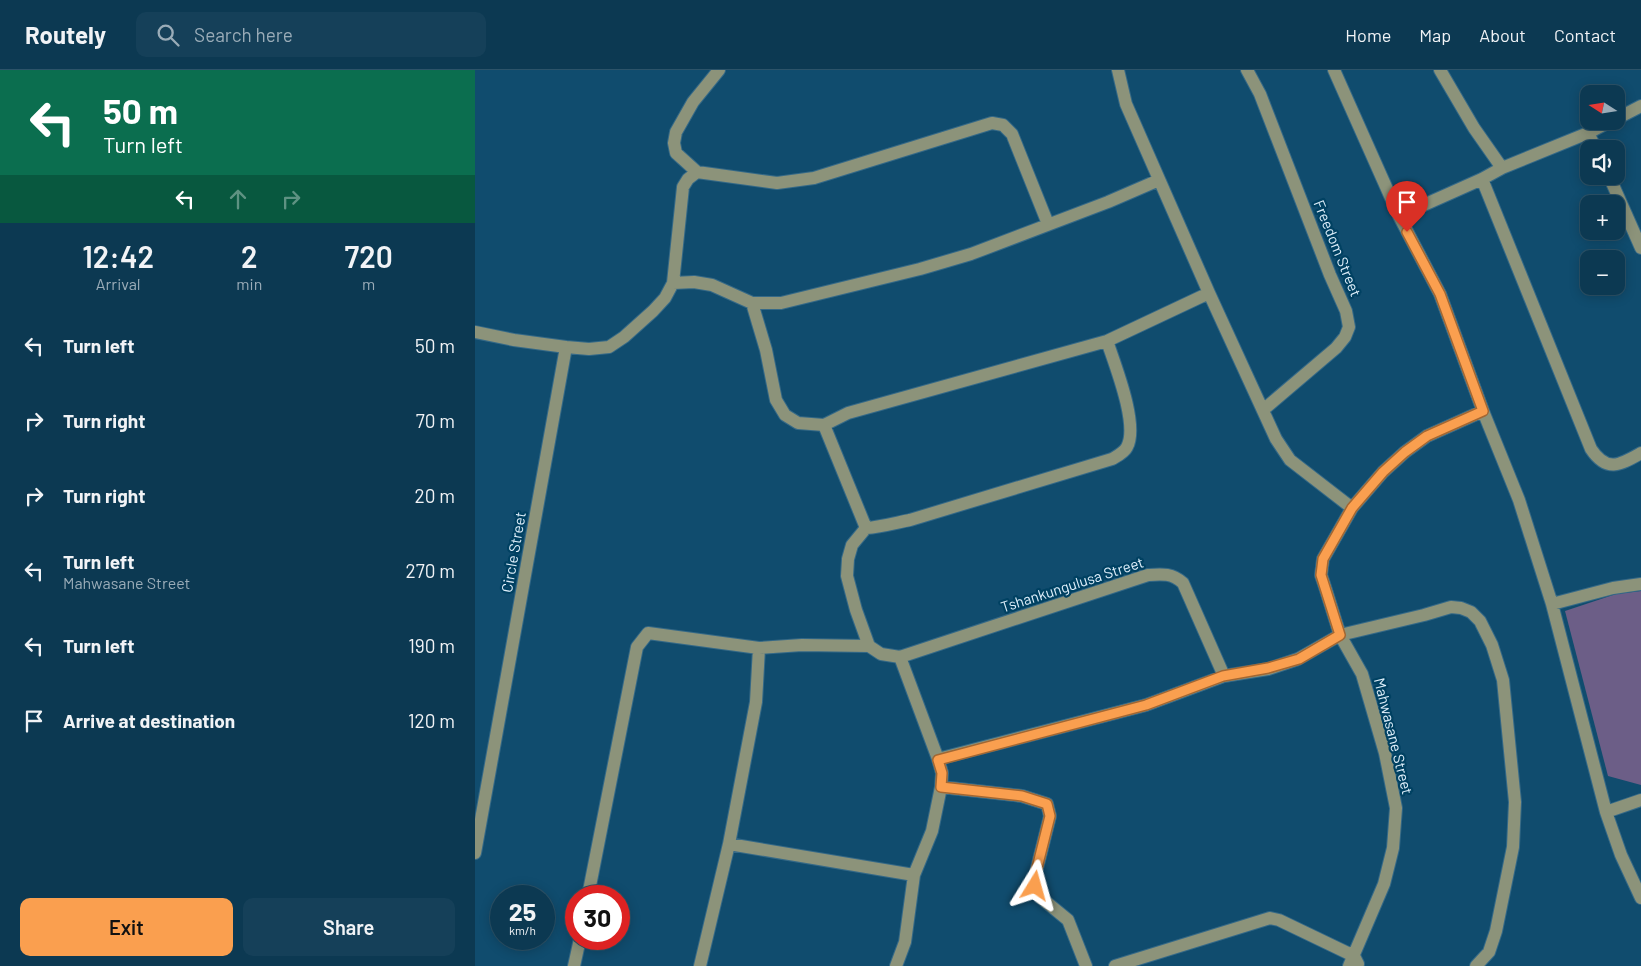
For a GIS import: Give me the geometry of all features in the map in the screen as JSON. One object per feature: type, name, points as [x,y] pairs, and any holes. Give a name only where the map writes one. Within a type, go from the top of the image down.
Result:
[{"type":"street","points":[[719,70],[693,102],[677,132],[674,143],[676,153],[697,172],[777,183],[814,178],[992,123],[1003,125],[1011,134],[1048,224]]},
{"type":"street","points":[[1118,70],[1126,104],[1276,439],[1290,460],[1352,508]]},
{"type":"street","name":"Freedom Street","points":[[1247,70],[1260,94],[1330,275],[1346,311],[1349,327],[1345,337],[1336,348],[1263,410]]},
{"type":"street","points":[[1334,70],[1399,216],[1440,294],[1483,411],[1519,500],[1552,604],[1606,812],[1621,854],[1641,898]]},
{"type":"street","points":[[1440,70],[1474,128],[1501,168]]},
{"type":"street","points":[[1625,114],[1641,106]]},
{"type":"street","points":[[1399,216],[1482,179],[1501,168],[1594,130]]},
{"type":"street","points":[[1588,133],[1592,140]]},
{"type":"street","points":[[475,332],[514,340],[589,349],[609,347],[624,337],[665,298],[673,283],[683,187],[688,179],[697,172]]},
{"type":"street","points":[[1482,179],[1591,449],[1598,459],[1607,464],[1619,465],[1641,453]]},
{"type":"street","points":[[673,283],[694,282],[712,285],[752,303],[781,303],[920,269],[971,254],[1108,202],[1159,180]]},
{"type":"street","points":[[1613,185],[1641,248]]},
{"type":"street","points":[[752,303],[767,350],[776,400],[785,415],[798,423],[824,425],[848,413],[1107,341],[1209,293]]},
{"type":"street","points":[[896,966],[905,942],[914,875],[932,830],[942,773],[900,656],[881,654],[869,646],[861,628],[847,576],[848,559],[852,545],[865,528],[883,527],[896,522],[910,520],[1112,459],[1121,454],[1127,447],[1131,419],[1107,341]]},
{"type":"street","name":"Circle Street","points":[[475,853],[479,811],[566,347]]},
{"type":"street","name":"Mahwasane Street","points":[[1354,963],[1384,884],[1393,848],[1395,808],[1385,753],[1361,674],[1340,635],[1321,575],[1323,559],[1352,508],[1383,472],[1405,452],[1427,436],[1483,411]]},
{"type":"street","points":[[824,425],[865,528]]},
{"type":"street","name":"Tshankungulusa Street","points":[[900,656],[1148,576],[1163,574],[1175,576],[1183,583],[1223,676]]},
{"type":"street","points":[[1552,604],[1613,588],[1641,584]]},
{"type":"street","points":[[938,760],[1146,705],[1223,676],[1268,668],[1299,659],[1340,635],[1451,607],[1461,608],[1471,612],[1480,621],[1492,645],[1503,680],[1515,802],[1513,847],[1496,931],[1489,952],[1476,966]]},
{"type":"street","points":[[590,885],[637,647],[648,633],[759,648],[802,645],[869,646]]},
{"type":"street","points":[[700,966],[729,844],[756,702],[759,648]]},
{"type":"street","points":[[941,787],[1022,796],[1047,804],[1050,816],[1036,872],[1035,886],[1040,897],[1068,920],[1086,966]]},
{"type":"street","points":[[1606,812],[1641,800]]},
{"type":"street","points":[[729,844],[914,875]]},
{"type":"street","points":[[1115,966],[1270,918],[1279,920],[1354,963]]},
{"type":"street","points":[[574,966],[578,950]]},
{"type":"shaded area","points":[[1641,591],[1641,785],[1608,776],[1565,611],[1616,594]]},
{"type":"route","points":[[1035,886],[1036,872],[1050,816],[1047,804],[1022,796],[941,787],[942,773],[938,760],[1146,705],[1223,676],[1268,668],[1299,659],[1340,635],[1321,575],[1323,559],[1352,508],[1383,472],[1405,452],[1427,436],[1483,411],[1440,294],[1407,232]]}]
